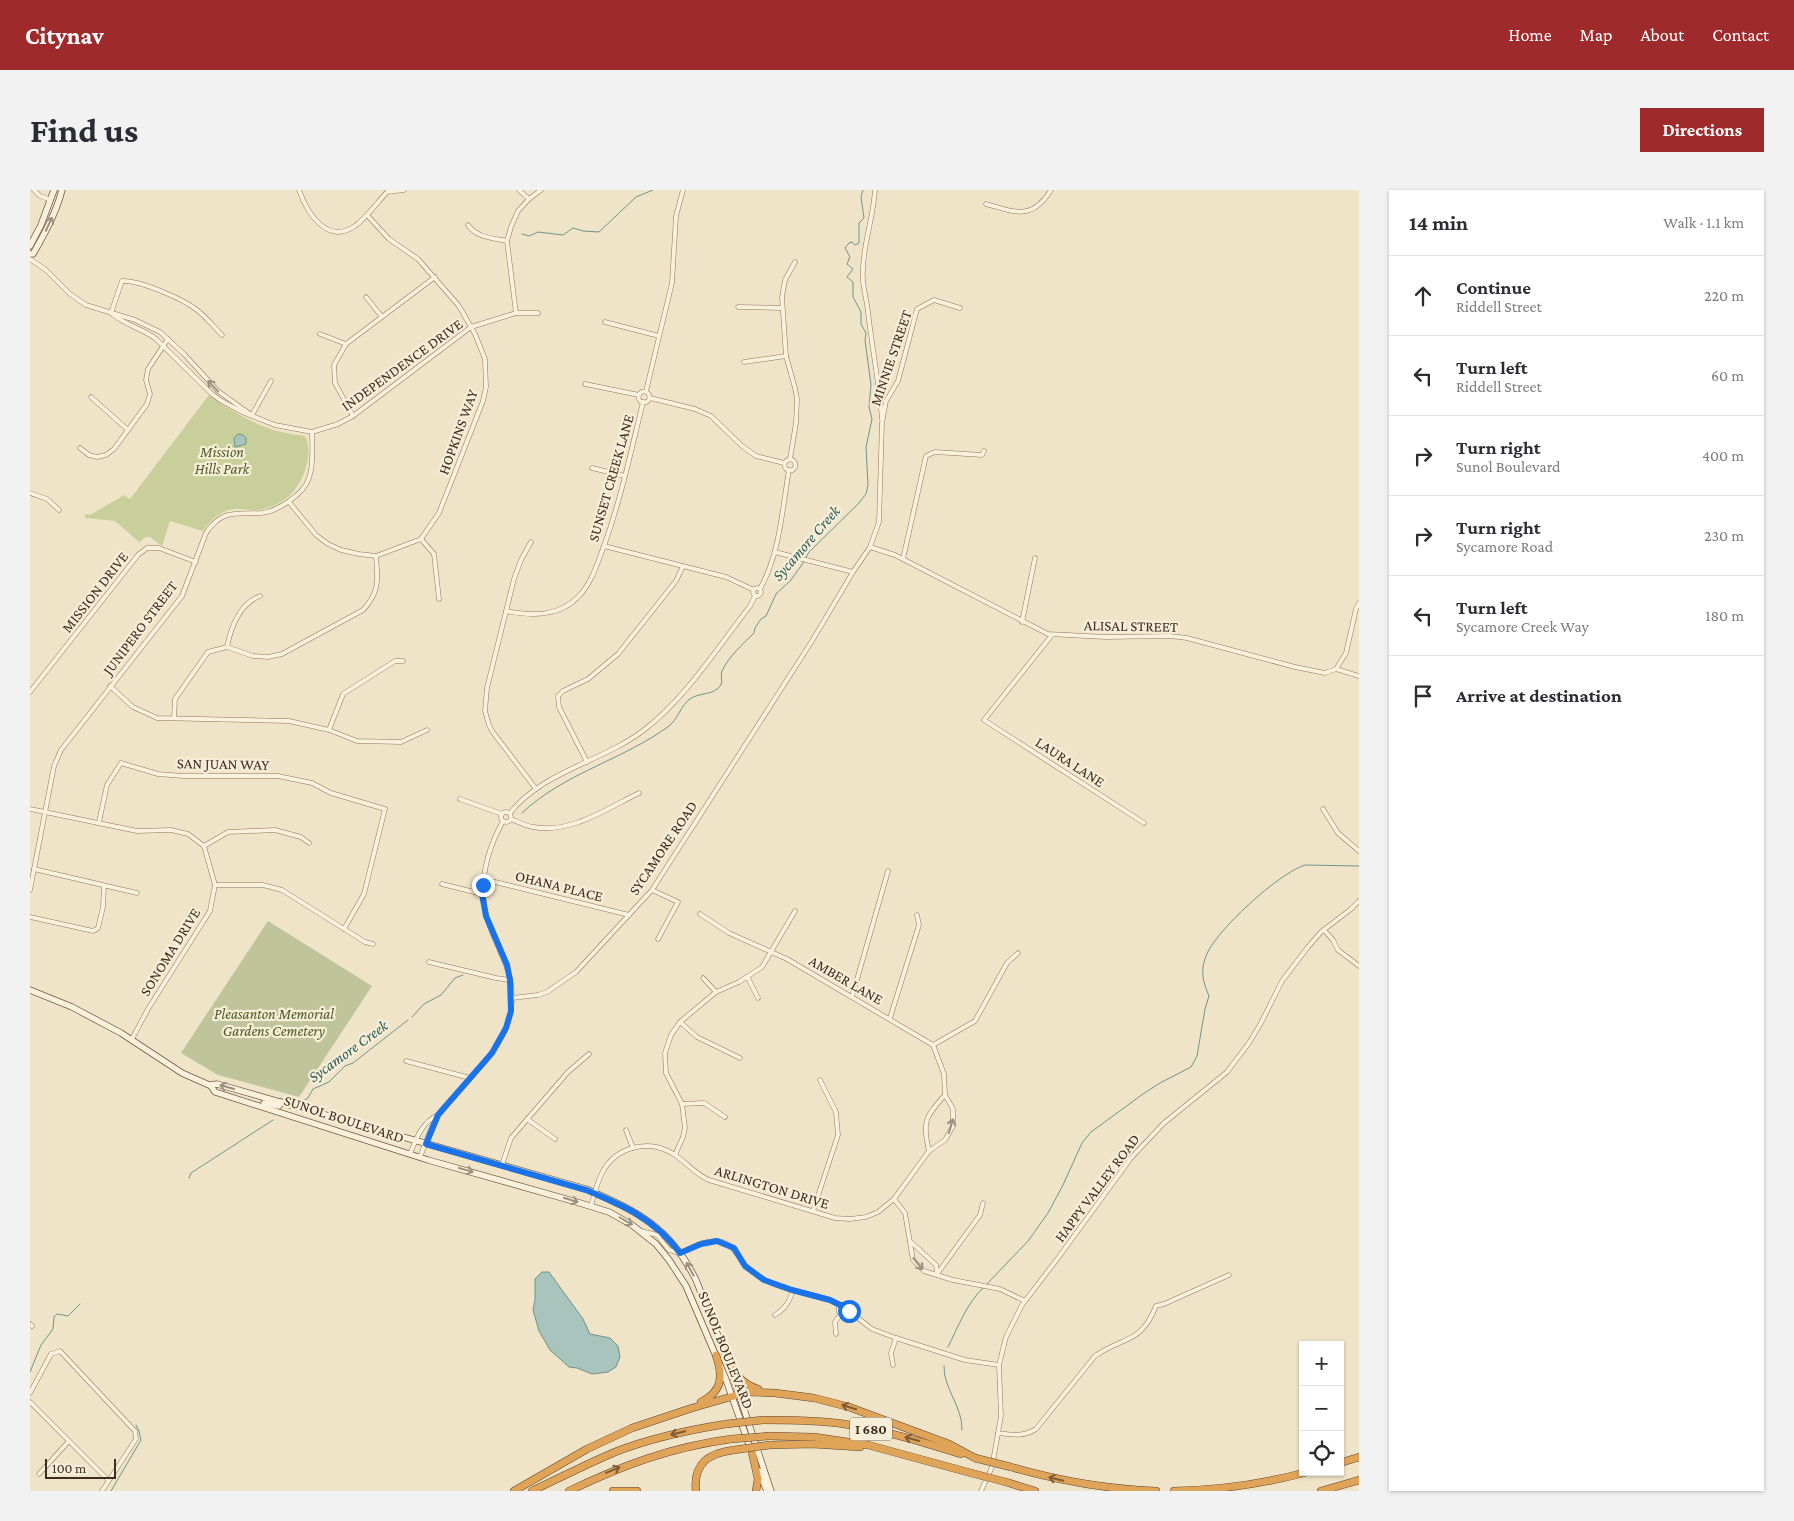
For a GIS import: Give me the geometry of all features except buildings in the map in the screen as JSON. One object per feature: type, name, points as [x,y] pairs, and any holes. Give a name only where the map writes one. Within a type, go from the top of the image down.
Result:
[{"type":"highway","points":[[692,1408],[707,1399],[718,1386],[721,1370],[716,1355]]},
{"type":"highway","points":[[729,1364],[737,1376],[750,1386],[801,1397]]},
{"type":"highway","points":[[514,1491],[569,1458],[611,1437],[652,1420],[756,1392],[832,1402],[949,1444],[975,1458]]},
{"type":"highway","name":"I 680","points":[[532,1491],[588,1464],[643,1442],[697,1428],[763,1420],[816,1421],[853,1426],[901,1436],[1071,1483],[1156,1491]]},
{"type":"highway","name":"I 680","points":[[569,1491],[648,1457],[700,1443],[768,1436],[841,1440],[895,1451],[1035,1491]]},
{"type":"highway","points":[[696,1491],[695,1482],[701,1464],[707,1458],[716,1454],[734,1450],[770,1445],[812,1444],[895,1451]]},
{"type":"highway","points":[[752,1452],[758,1479],[756,1491]]},
{"type":"highway","points":[[1344,1462],[1359,1457]]},
{"type":"highway","points":[[1174,1491],[1254,1484],[1299,1474]]},
{"type":"highway","points":[[1321,1491],[1359,1480]]},
{"type":"highway","points":[[613,1491],[637,1491]]},
{"type":"main road","points":[[30,246],[52,200],[54,190]]},
{"type":"main road","points":[[30,254],[34,254],[47,229],[62,190]]},
{"type":"main road","name":"SUNOL BOULEVARD","points":[[30,990],[72,1007],[132,1039],[182,1074],[211,1086],[215,1092],[410,1154],[591,1206],[620,1217],[642,1231],[656,1244],[679,1274],[736,1396],[771,1491]]},
{"type":"main road","name":"SUNOL BOULEVARD","points":[[211,1086],[217,1084],[595,1193],[645,1218],[663,1232],[680,1253],[696,1280],[729,1364],[752,1452],[766,1491]]},
{"type":"main road","points":[[240,1099],[254,1100],[276,1106],[279,1106],[281,1102]]},
{"type":"street","points":[[34,190],[40,196],[52,200]]},
{"type":"street","points":[[299,190],[307,210],[318,224],[328,230],[339,232],[354,226],[367,215],[387,191],[404,190]]},
{"type":"street","points":[[519,190],[529,199]]},
{"type":"street","points":[[516,313],[507,241],[518,212],[529,199],[541,190]]},
{"type":"street","points":[[683,190],[676,216],[672,283],[646,391],[650,398],[695,409],[711,416],[742,446],[756,456],[784,463],[790,459],[796,423],[797,399],[786,356],[782,297],[785,280],[795,262]]},
{"type":"street","points":[[875,190],[874,207],[864,252],[863,282],[872,353],[880,392],[882,424]]},
{"type":"street","points":[[986,204],[1018,213],[1028,212],[1037,206],[1051,190]]},
{"type":"street","name":"HOPKINS WAY","points":[[367,215],[389,239],[418,259],[436,277],[459,306],[471,327],[485,359],[486,387],[483,401],[440,513],[421,539]]},
{"type":"street","points":[[468,225],[473,232],[486,238],[507,241]]},
{"type":"street","name":"INDEPENDENCE DRIVE","points":[[30,259],[46,270],[86,305],[147,324],[168,339],[218,391],[252,415]]},
{"type":"street","points":[[354,416],[335,383],[334,365],[346,344],[436,277]]},
{"type":"street","points":[[111,313],[122,281],[132,281],[180,300],[196,310],[222,335]]},
{"type":"street","points":[[366,297],[382,317]]},
{"type":"street","name":"MINNIE STREET","points":[[870,546],[880,522],[882,424],[886,401],[898,381],[917,309],[934,300],[960,308]]},
{"type":"street","points":[[738,307],[782,308]]},
{"type":"street","name":"INDEPENDENCE DRIVE","points":[[111,313],[118,320],[146,331],[216,397],[237,410],[275,425],[312,432],[338,424],[354,416],[471,327],[516,313],[538,313]]},
{"type":"street","points":[[605,322],[659,336]]},
{"type":"street","points":[[320,334],[346,344]]},
{"type":"street","points":[[80,448],[89,455],[97,457],[106,455],[114,449],[147,404],[150,394],[146,380],[148,369],[168,339]]},
{"type":"street","points":[[744,362],[786,356]]},
{"type":"street","points":[[252,415],[271,381]]},
{"type":"street","points":[[585,384],[639,395]]},
{"type":"street","points":[[639,395],[641,392],[646,391]]},
{"type":"street","points":[[639,395],[640,400],[643,402],[648,401],[650,398]]},
{"type":"street","points":[[91,397],[128,430]]},
{"type":"street","name":"SUNSET CREEK LANE","points":[[506,611],[544,614],[571,604],[594,575],[616,510],[643,402]]},
{"type":"street","name":"JUNIPERO STREET","points":[[30,890],[54,766],[61,750],[182,596],[206,532],[219,518],[236,513],[263,513],[278,509],[288,502],[309,481],[312,465],[312,432]]},
{"type":"street","points":[[903,560],[926,456],[935,452],[982,456],[984,451]]},
{"type":"street","points":[[789,470],[794,469],[795,466],[794,461],[790,459]]},
{"type":"street","points":[[784,463],[785,468],[789,470]]},
{"type":"street","points":[[592,468],[625,476]]},
{"type":"street","points":[[755,596],[761,595],[760,589],[774,552],[789,470]]},
{"type":"street","points":[[30,493],[47,499],[59,510]]},
{"type":"street","points":[[288,502],[316,535],[328,544],[341,550],[376,556],[421,539],[434,554],[439,599]]},
{"type":"street","points":[[531,542],[517,569],[487,688],[485,711],[492,731],[536,789]]},
{"type":"street","points":[[604,546],[726,577],[754,590],[760,589]]},
{"type":"street","name":"ALISAL STREET","points":[[870,546],[903,560],[1022,622],[1052,635],[1187,638],[1315,672],[1325,673],[1336,669]]},
{"type":"street","name":"SYCAMORE ROAD","points":[[512,998],[547,992],[576,972],[652,890],[812,641],[850,580],[852,572],[870,546]]},
{"type":"street","name":"MISSION DRIVE","points":[[30,692],[138,555],[147,548],[159,548],[196,562]]},
{"type":"street","points":[[774,552],[852,572]]},
{"type":"street","points":[[174,718],[175,699],[208,652],[226,647],[253,656],[268,657],[282,654],[363,610],[370,603],[378,583],[376,556]]},
{"type":"street","points":[[1022,622],[1035,558]]},
{"type":"street","points":[[587,762],[559,707],[558,696],[588,678],[618,654],[676,581],[683,566]]},
{"type":"street","points":[[460,798],[502,814],[510,813],[523,798],[536,789],[643,731],[662,715],[685,689],[750,606],[755,596],[753,594],[754,590]]},
{"type":"street","points":[[226,647],[231,628],[238,616],[251,599],[260,596]]},
{"type":"street","points":[[1359,603],[1346,653],[1336,669],[1359,676]]},
{"type":"street","name":"LAURA LANE","points":[[1052,635],[984,720],[1144,824]]},
{"type":"street","points":[[329,730],[343,694],[395,661],[403,661]]},
{"type":"street","points":[[110,686],[133,707],[157,718],[289,721],[329,730],[357,740],[401,742],[427,730]]},
{"type":"street","name":"SAN JUAN WAY","points":[[99,822],[107,785],[121,763],[158,774],[182,776],[278,776],[312,783],[332,793],[385,809],[364,894],[344,929]]},
{"type":"street","points":[[511,819],[531,827],[566,827],[585,820],[639,793]]},
{"type":"street","points":[[30,809],[137,831],[171,830],[188,834],[204,846],[228,832],[275,830],[301,837],[309,842]]},
{"type":"street","points":[[1323,809],[1338,833],[1359,851]]},
{"type":"street","points":[[510,813],[511,819]]},
{"type":"street","points":[[420,1157],[438,1115],[492,1053],[506,1028],[511,1011],[512,998],[507,965],[490,927],[482,894],[487,856],[493,839],[503,821],[502,814]]},
{"type":"street","points":[[503,821],[508,822],[511,819]]},
{"type":"street","name":"SONOMA DRIVE","points":[[132,1039],[148,1009],[210,910],[214,885],[204,846]]},
{"type":"street","points":[[34,869],[137,893]]},
{"type":"street","points":[[852,997],[888,871]]},
{"type":"street","name":"OHANA PLACE","points":[[483,879],[629,915]]},
{"type":"street","points":[[442,884],[482,894]]},
{"type":"street","points":[[214,885],[263,885],[282,890],[365,942],[373,944]]},
{"type":"street","points":[[30,917],[93,931],[98,928],[104,886]]},
{"type":"street","points":[[652,890],[678,902],[658,940]]},
{"type":"street","name":"HAPPY VALLEY ROAD","points":[[981,1491],[992,1467],[998,1433],[1001,1402],[999,1365],[1006,1337],[1024,1301],[1058,1258],[1130,1158],[1164,1123],[1217,1080],[1238,1059],[1261,1023],[1282,981],[1324,930],[1351,910],[1359,901]]},
{"type":"street","points":[[675,1155],[685,1128],[682,1104],[666,1073],[667,1044],[680,1022],[716,992],[748,978],[762,967],[795,911]]},
{"type":"street","name":"AMBER LANE","points":[[700,914],[729,933],[772,951],[890,1018],[933,1045]]},
{"type":"street","points":[[890,1018],[919,925],[917,915]]},
{"type":"street","points":[[1324,930],[1333,940],[1338,950],[1359,966]]},
{"type":"street","points":[[1018,953],[1007,963],[975,1021],[933,1045],[944,1074],[945,1095],[953,1109],[953,1126],[945,1140],[929,1151],[894,1199],[905,1213],[913,1260],[924,1271],[953,1280],[1011,1293],[1024,1301]]},
{"type":"street","points":[[429,962],[510,980]]},
{"type":"street","points":[[703,978],[716,992]]},
{"type":"street","points":[[748,978],[758,998]]},
{"type":"street","points":[[680,1022],[698,1037],[740,1058]]},
{"type":"street","points":[[502,1165],[511,1138],[568,1072],[589,1054]]},
{"type":"street","points":[[406,1061],[470,1078]]},
{"type":"street","points":[[813,1212],[838,1135],[836,1112],[820,1080]]},
{"type":"street","points":[[929,1151],[925,1135],[926,1118],[945,1095]]},
{"type":"street","points":[[682,1104],[704,1103],[725,1117]]},
{"type":"street","points":[[410,1154],[418,1133],[433,1117],[438,1115]]},
{"type":"street","points":[[527,1119],[555,1139]]},
{"type":"street","points":[[626,1130],[633,1148]]},
{"type":"street","name":"ARLINGTON DRIVE","points":[[591,1206],[603,1172],[612,1160],[621,1152],[650,1146],[660,1148],[675,1155],[695,1172],[709,1180],[835,1218],[866,1217],[878,1212],[894,1199]]},
{"type":"street","points":[[937,1274],[980,1215],[983,1203]]},
{"type":"street","name":"SUNOL BOULEVARD","points":[[642,1231],[658,1235],[669,1250],[680,1253]]},
{"type":"street","points":[[680,1253],[701,1244],[717,1241],[734,1248],[745,1266],[764,1280],[847,1306],[849,1311],[872,1329],[965,1360],[999,1365]]},
{"type":"street","points":[[911,1242],[936,1265],[937,1274]]},
{"type":"street","points":[[998,1433],[1022,1436],[1029,1434],[1036,1429],[1095,1356],[1107,1348],[1136,1336],[1145,1327],[1156,1306],[1229,1275]]},
{"type":"street","points":[[775,1315],[784,1310],[792,1290]]},
{"type":"street","points":[[840,1305],[838,1309],[841,1314]]},
{"type":"street","points":[[841,1314],[846,1315],[849,1311]]},
{"type":"street","points":[[836,1334],[835,1322],[841,1314]]},
{"type":"street","points":[[893,1365],[891,1353],[896,1338]]},
{"type":"street","points":[[30,1393],[52,1354],[60,1351],[135,1431],[136,1440],[102,1491]]},
{"type":"street","points":[[30,1402],[108,1480]]},
{"type":"street","points":[[40,1474],[69,1441]]},
{"type":"green space","name":"Mission Hills Park","points":[[209,395],[234,412],[254,422],[273,430],[305,436],[308,443],[306,467],[299,483],[289,496],[282,502],[266,509],[234,509],[226,511],[213,519],[203,531],[170,521],[162,546],[150,537],[146,537],[139,542],[115,521],[85,518],[85,514],[90,515],[124,495],[130,499]]},
{"type":"green space","name":"Pleasanton Memorial Gardens Cemetery","points":[[268,921],[372,986],[299,1097],[218,1075],[181,1053]]},
{"type":"water","points":[[238,434],[246,438],[246,444],[235,447],[234,438]]},
{"type":"water","points":[[542,1272],[549,1272],[583,1319],[590,1334],[610,1338],[618,1346],[620,1357],[616,1367],[608,1372],[592,1374],[569,1367],[550,1350],[539,1331],[533,1310],[535,1279]]},
{"type":"waterway","points":[[522,234],[529,236],[538,232],[563,235],[573,228],[599,232],[636,197],[653,190]]},
{"type":"waterway","name":"Sycamore Creek","points":[[522,813],[556,787],[651,738],[669,726],[690,699],[718,688],[722,683],[721,673],[728,660],[754,633],[761,619],[766,616],[776,594],[791,580],[809,552],[866,494],[868,485],[866,447],[872,419],[869,407],[871,385],[865,340],[866,333],[861,324],[861,312],[853,297],[853,282],[847,277],[853,269],[847,264],[850,257],[845,248],[849,243],[852,242],[855,245],[859,243],[859,223],[864,218],[861,197],[863,190]]},
{"type":"waterway","points":[[986,1285],[1028,1241],[1048,1213],[1082,1143],[1091,1132],[1143,1094],[1191,1067],[1197,1056],[1209,996],[1203,976],[1204,961],[1212,945],[1234,918],[1280,879],[1305,865],[1359,866]]},
{"type":"waterway","name":"Sycamore Creek","points":[[412,1017],[424,1004],[441,995],[455,978],[463,975]]},
{"type":"waterway","name":"Sycamore Creek","points":[[303,1101],[308,1098],[313,1089],[329,1082],[345,1066],[353,1063],[408,1020]]},
{"type":"waterway","name":"Sycamore Creek","points":[[189,1178],[191,1173],[273,1120]]},
{"type":"waterway","points":[[948,1347],[959,1323],[977,1294],[983,1288]]},
{"type":"waterway","name":"Sycamore Creek","points":[[30,1372],[41,1345],[53,1329],[54,1317],[57,1314],[68,1316],[80,1304]]},
{"type":"waterway","points":[[944,1366],[947,1382],[959,1413],[962,1430]]},
{"type":"waterway","points":[[111,1491],[141,1440],[136,1425]]},
{"type":"route","points":[[483,885],[482,894],[486,916],[507,965],[512,998],[511,1011],[506,1028],[492,1053],[438,1115],[426,1144],[586,1190],[607,1198],[645,1218],[657,1227],[680,1253],[701,1244],[717,1241],[734,1248],[745,1266],[764,1280],[830,1300],[840,1305],[843,1304],[847,1306],[849,1311]]}]
